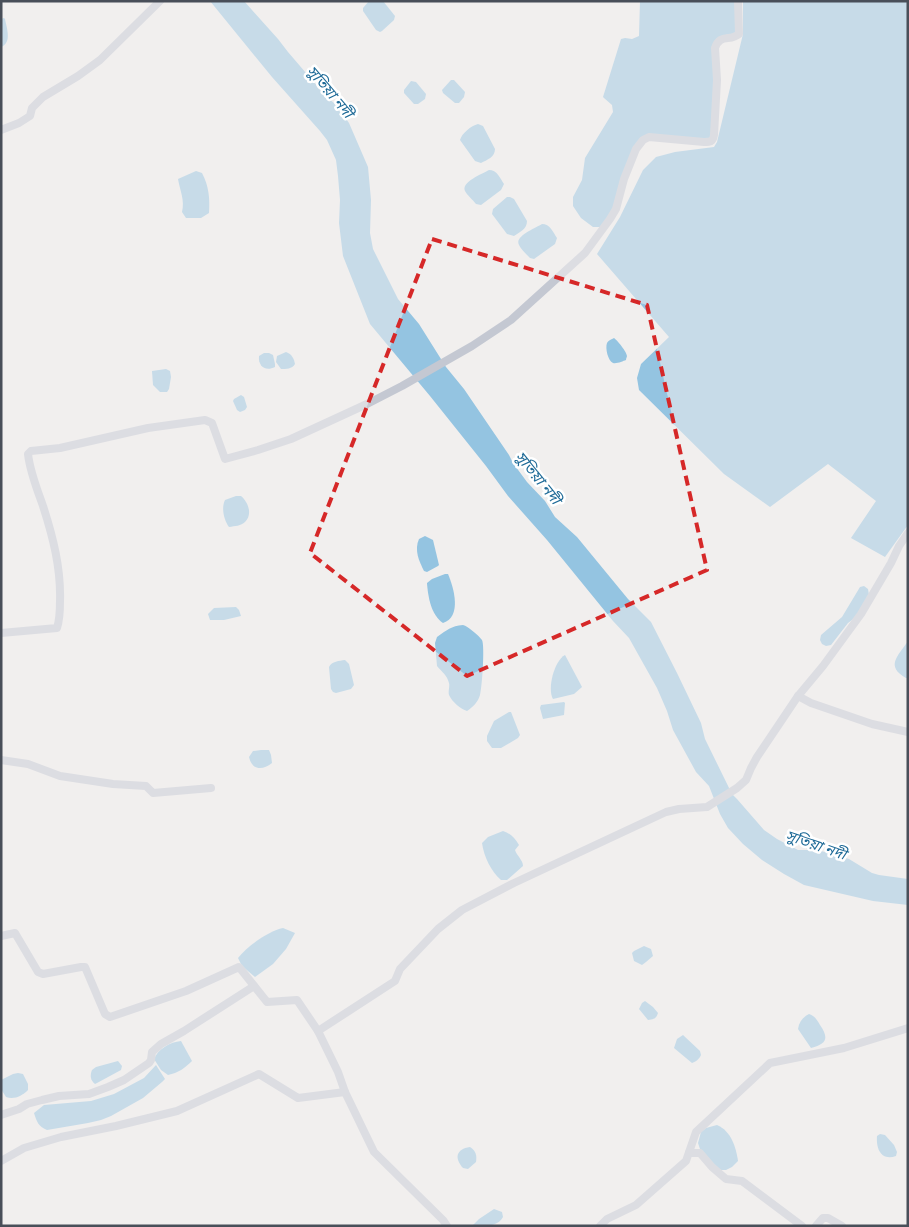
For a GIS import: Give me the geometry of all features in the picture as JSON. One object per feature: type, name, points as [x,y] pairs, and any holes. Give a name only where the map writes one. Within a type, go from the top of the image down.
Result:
[{"type":"street","points":[[1,130],[19,123],[30,116],[32,108],[43,97],[100,60],[160,1]]},
{"type":"street","points":[[1,633],[57,628],[60,619],[61,586],[58,560],[52,532],[29,466],[28,454],[31,451],[60,448],[148,428],[205,420],[212,423],[225,459],[291,440],[402,386],[472,346],[511,320],[585,253],[616,209],[624,179],[636,149],[643,140],[649,137],[659,137],[677,140],[712,141],[714,135],[717,80],[715,48],[720,40],[736,37],[739,34],[738,1]]},
{"type":"street","points":[[318,1031],[395,982],[400,969],[438,930],[462,910],[514,883],[666,812],[707,807],[737,788],[746,780],[757,757],[798,696],[823,666],[861,614],[908,533]]},
{"type":"street","points":[[798,696],[811,703],[872,724],[908,732]]},
{"type":"street","points":[[1,760],[28,764],[60,776],[113,784],[146,786],[153,792],[211,788]]},
{"type":"street","points":[[1,936],[15,933],[38,972],[43,974],[81,967],[86,968],[105,1014],[110,1017],[186,992],[239,967],[267,1002],[297,1000],[318,1031],[374,1152],[447,1226]]},
{"type":"street","points":[[1,1115],[31,1103],[59,1096],[89,1094],[124,1080],[148,1063],[151,1060],[152,1052],[161,1044],[184,1032],[254,986]]},
{"type":"street","points":[[600,1226],[607,1220],[636,1205],[686,1161],[696,1132],[770,1062],[844,1048],[908,1028]]},
{"type":"street","points":[[1,1161],[24,1148],[61,1137],[177,1111],[259,1074],[298,1098],[345,1092]]},
{"type":"street","points":[[689,1153],[700,1153],[726,1179],[742,1181],[802,1226]]},
{"type":"street","points":[[816,1226],[823,1218],[828,1218],[842,1226]]},
{"type":"highlighted area","points":[[432,239],[647,305],[707,570],[467,676],[310,553]]},
{"type":"water","points":[[210,1],[244,1],[324,94],[336,105],[349,123],[368,167],[371,200],[370,233],[373,249],[398,299],[419,324],[446,367],[464,389],[527,482],[545,501],[555,517],[577,537],[628,599],[651,622],[701,723],[705,739],[732,794],[764,830],[798,850],[825,852],[849,859],[872,873],[908,879],[908,905],[873,901],[804,885],[762,860],[728,828],[720,814],[709,786],[696,772],[673,730],[657,688],[629,638],[508,496],[430,396],[370,324],[343,256],[339,223],[340,200],[336,160],[327,140],[272,77]]},
{"type":"water","points":[[369,1],[383,1],[395,16],[394,20],[380,32],[376,30],[363,11],[363,8]]},
{"type":"water","points":[[640,1],[737,1],[735,34],[717,38],[711,139],[645,137],[622,178],[610,217],[601,227],[593,227],[581,218],[573,206],[573,197],[582,180],[585,158],[613,112],[612,105],[603,97],[621,39],[632,39],[639,36]]},
{"type":"water","points":[[743,1],[908,1],[908,525],[885,557],[851,538],[876,501],[828,464],[770,507],[724,474],[639,390],[637,378],[641,364],[669,337],[597,254],[620,217],[643,170],[656,157],[675,152],[714,147],[717,142],[743,34]]},
{"type":"water","points":[[4,18],[8,39],[1,47],[1,19]]},
{"type":"water","points":[[451,80],[454,80],[465,92],[464,97],[459,103],[455,103],[443,93],[442,90]]},
{"type":"water","points":[[411,81],[416,82],[426,94],[425,99],[418,104],[414,104],[404,93],[404,90]]},
{"type":"water","points":[[478,124],[483,126],[495,149],[492,156],[481,163],[475,161],[460,140],[467,130]]},
{"type":"water","points":[[489,170],[496,173],[504,184],[501,190],[481,205],[476,204],[465,191],[466,184]]},
{"type":"water","points":[[196,171],[202,173],[208,188],[209,213],[201,218],[186,218],[182,212],[183,199],[178,179]]},
{"type":"water","points":[[507,197],[514,199],[527,221],[521,232],[514,236],[507,234],[492,214],[493,209]]},
{"type":"water","points":[[542,224],[547,225],[553,231],[557,238],[555,244],[534,259],[530,258],[518,242],[522,235]]},
{"type":"water","points":[[614,338],[627,354],[626,360],[618,363],[611,362],[606,348],[608,342]]},
{"type":"water","points":[[286,352],[290,354],[295,364],[291,368],[281,369],[276,362],[277,356]]},
{"type":"water","points":[[264,353],[273,355],[275,367],[268,369],[261,365],[259,356]]},
{"type":"water","points":[[166,369],[170,371],[171,377],[169,389],[167,392],[160,392],[153,385],[152,371]]},
{"type":"water","points":[[241,395],[244,397],[247,407],[240,412],[233,401]]},
{"type":"water","points":[[241,496],[246,501],[249,515],[238,526],[229,527],[223,507],[225,500]]},
{"type":"water","points":[[425,536],[433,540],[439,565],[427,572],[422,567],[417,551],[419,539]]},
{"type":"water","points":[[448,574],[454,594],[455,609],[449,620],[443,623],[433,611],[429,600],[427,583]]},
{"type":"water","points":[[864,586],[868,589],[869,595],[856,617],[848,623],[831,645],[826,646],[822,644],[820,640],[821,635],[842,617],[860,587]]},
{"type":"water","points":[[236,607],[241,616],[224,620],[210,620],[208,614],[214,608]]},
{"type":"water","points":[[463,625],[476,634],[483,644],[480,695],[475,704],[467,711],[457,705],[449,695],[448,680],[437,666],[435,643],[437,637],[446,630]]},
{"type":"water","points":[[908,641],[908,678],[906,678],[896,669],[895,661]]},
{"type":"water","points":[[565,655],[582,687],[574,694],[553,699],[551,682],[558,663]]},
{"type":"water","points":[[345,660],[349,664],[354,685],[351,689],[336,693],[331,689],[329,667],[334,662]]},
{"type":"water","points":[[564,702],[564,715],[543,719],[541,705]]},
{"type":"water","points":[[511,712],[520,735],[501,748],[492,748],[487,741],[487,736],[494,721]]},
{"type":"water","points":[[269,750],[272,763],[258,768],[252,765],[249,757],[253,751]]},
{"type":"water","points":[[503,831],[512,836],[519,845],[515,850],[523,866],[507,880],[501,880],[491,868],[484,853],[482,843],[488,837]]},
{"type":"water","points":[[283,928],[295,933],[286,949],[273,964],[255,977],[242,966],[238,958],[271,932]]},
{"type":"water","points":[[644,946],[651,949],[653,956],[642,965],[634,961],[632,953]]},
{"type":"water","points":[[645,1001],[658,1013],[654,1018],[648,1020],[639,1009]]},
{"type":"water","points":[[809,1014],[817,1020],[825,1034],[825,1040],[820,1045],[811,1048],[798,1029],[799,1024]]},
{"type":"water","points":[[683,1035],[700,1051],[701,1055],[697,1061],[692,1063],[674,1048],[677,1039]]},
{"type":"water","points":[[181,1041],[192,1061],[181,1070],[168,1075],[161,1070],[154,1059],[158,1052],[165,1047]]},
{"type":"water","points":[[118,1061],[122,1066],[121,1070],[95,1084],[92,1081],[92,1070],[96,1067]]},
{"type":"water","points":[[156,1065],[165,1079],[143,1098],[111,1116],[88,1123],[47,1130],[37,1121],[34,1113],[44,1105],[91,1101],[114,1094],[144,1078]]},
{"type":"water","points":[[18,1073],[23,1074],[28,1084],[28,1090],[18,1097],[6,1097],[1,1089],[1,1080]]},
{"type":"water","points":[[717,1125],[729,1135],[738,1161],[726,1170],[715,1167],[700,1149],[698,1143],[701,1132],[706,1128]]},
{"type":"water","points":[[880,1134],[885,1135],[894,1145],[897,1152],[896,1156],[887,1157],[880,1153],[877,1136]]},
{"type":"water","points":[[470,1147],[476,1153],[476,1162],[468,1169],[463,1168],[458,1161],[459,1152]]},
{"type":"water","points":[[494,1209],[502,1212],[503,1217],[498,1223],[472,1226],[479,1219]]},
{"type":"water label","name":"সুতিয়া নদী","points":[[330,92]]},
{"type":"water label","name":"সুতিয়া নদী","points":[[538,478]]},
{"type":"water label","name":"সুতিয়া নদী","points":[[816,845]]}]
